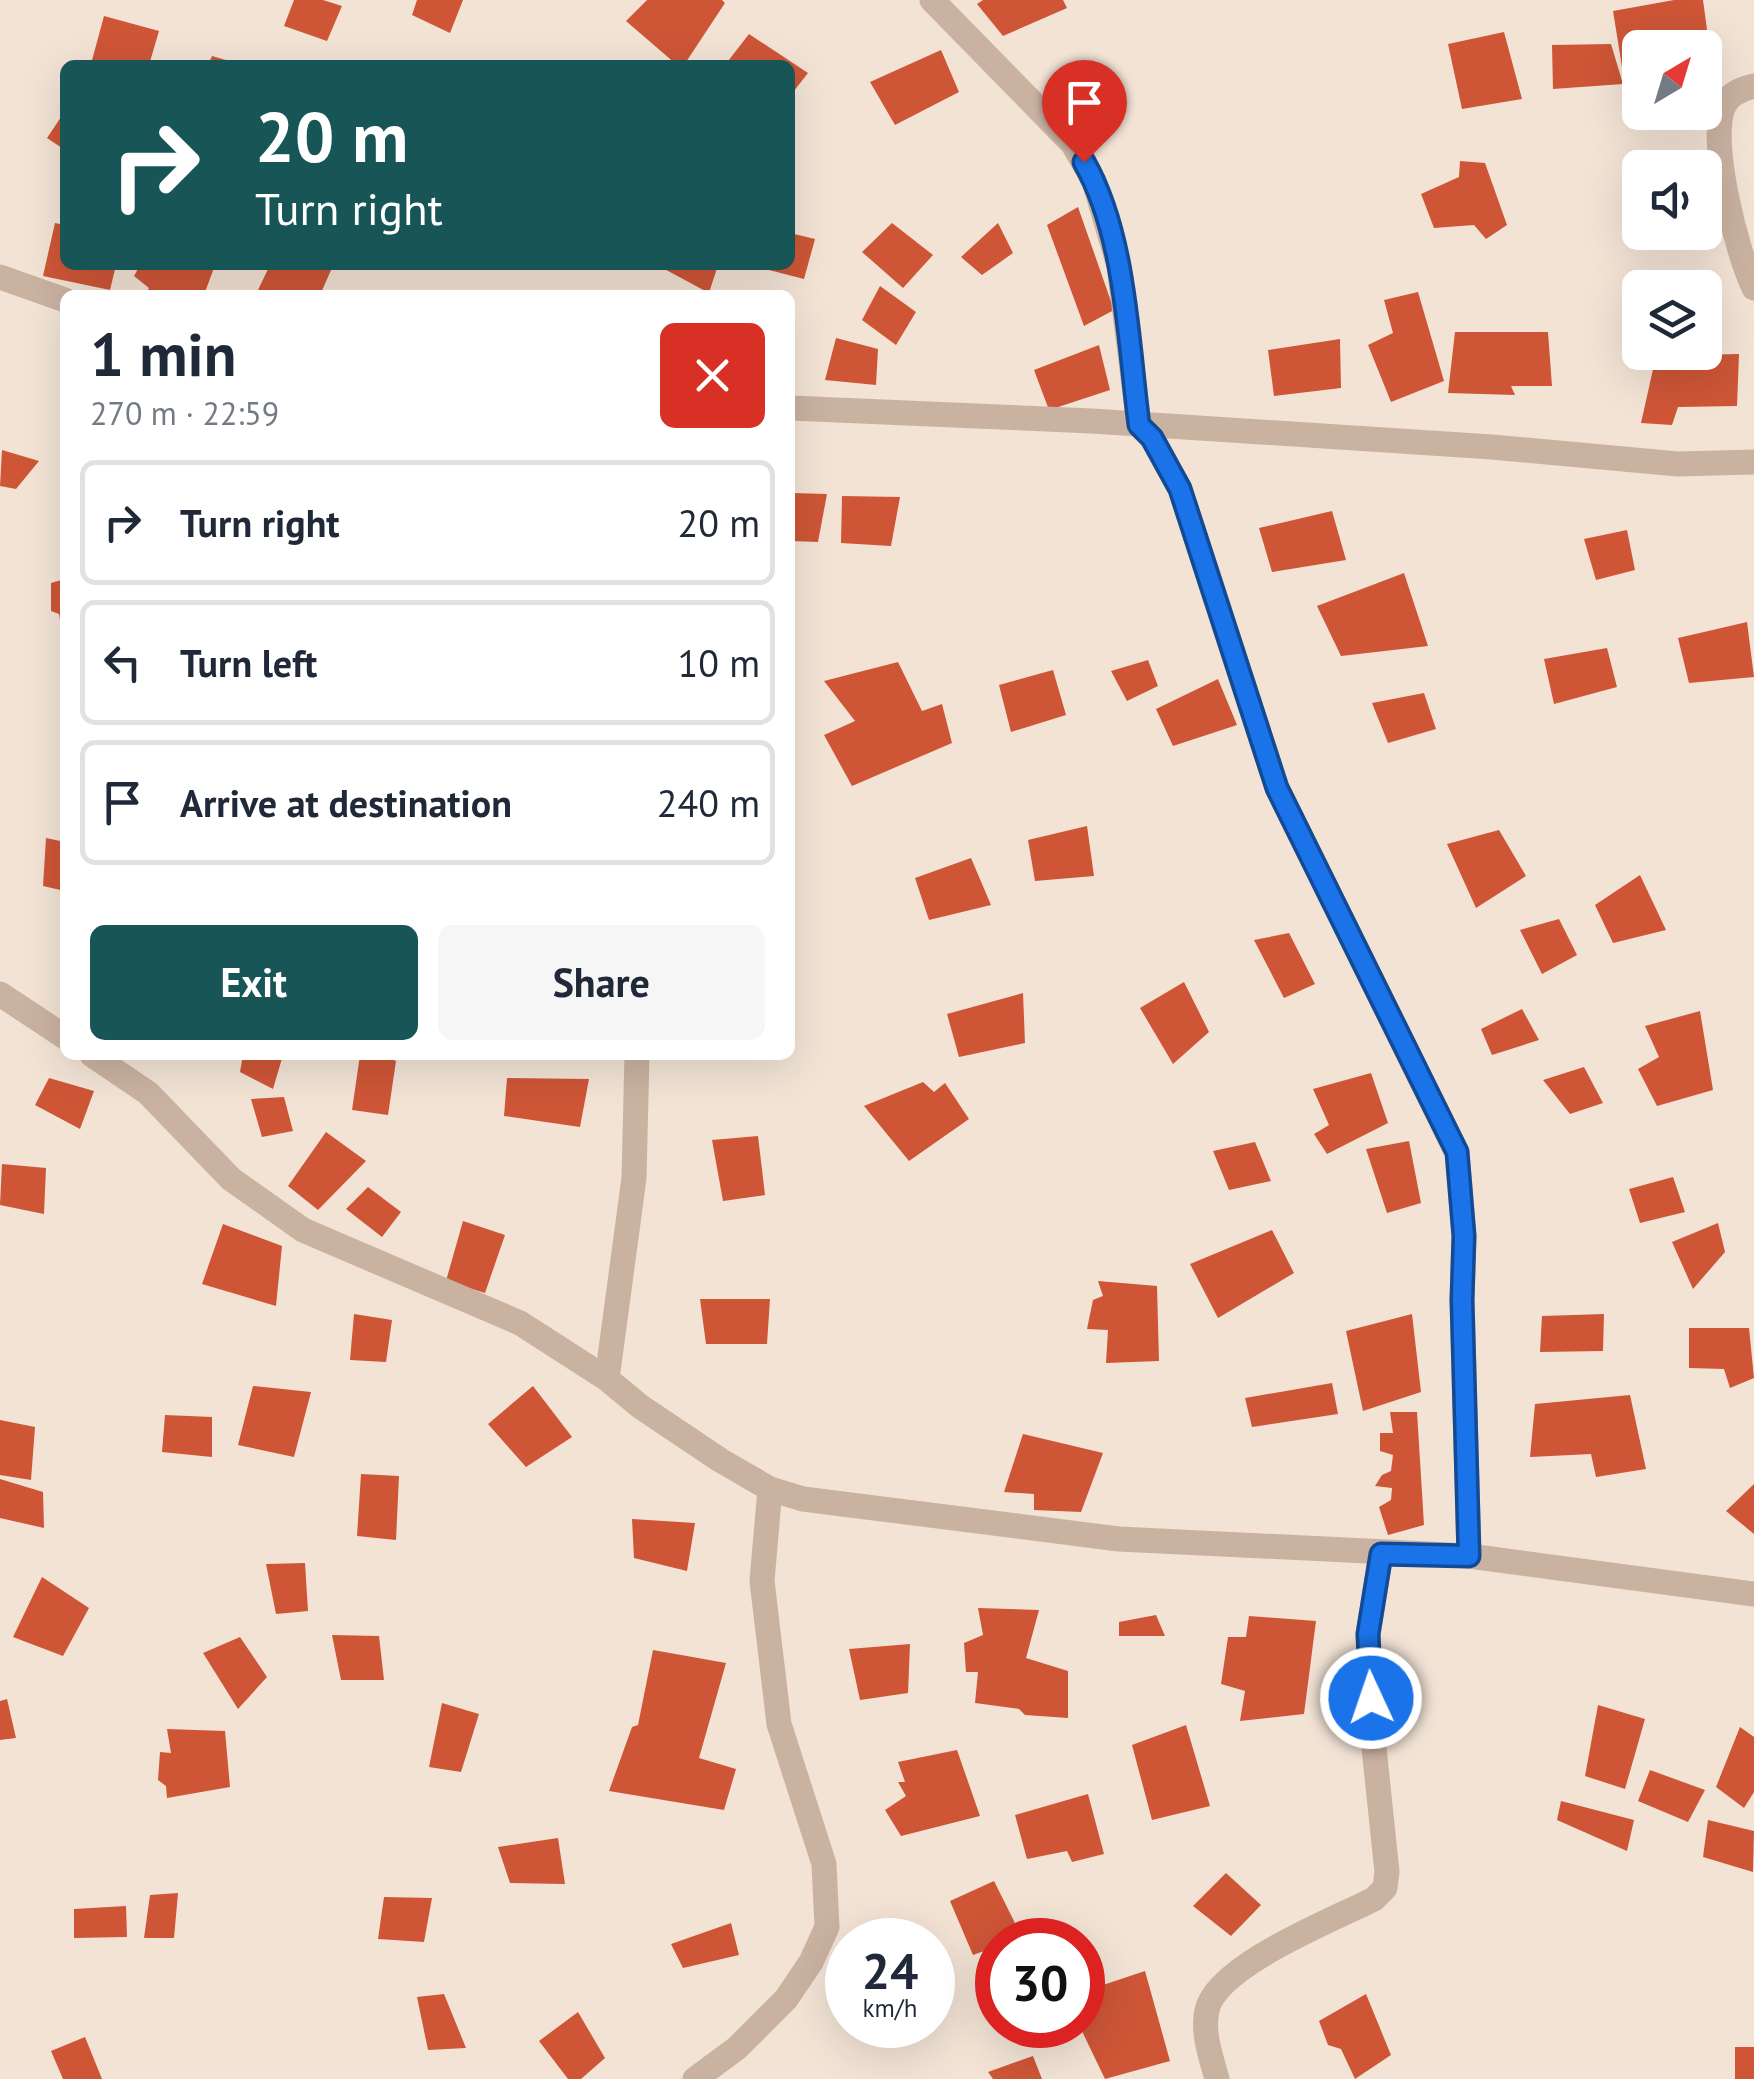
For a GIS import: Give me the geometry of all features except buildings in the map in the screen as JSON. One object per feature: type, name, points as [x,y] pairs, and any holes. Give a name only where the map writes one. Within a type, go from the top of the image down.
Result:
[{"type":"street","points":[[932,0],[1073,144],[1094,181],[1119,266],[1139,425],[1152,438],[1180,489],[1277,788],[1457,1152],[1464,1236],[1469,1556]]},
{"type":"street","points":[[1754,86],[1736,91],[1723,108],[1720,140],[1728,210],[1754,288]]},
{"type":"street","points":[[0,278],[60,298]]},
{"type":"street","points":[[795,408],[1492,447],[1678,464],[1754,462]]},
{"type":"street","points":[[0,994],[60,1034]]},
{"type":"street","points":[[100,1060],[148,1092],[231,1180],[303,1230],[520,1323],[720,1460],[770,1488],[803,1499],[1119,1539],[1469,1556],[1754,1594]]},
{"type":"street","points":[[607,1379],[634,1178],[637,1060]]},
{"type":"street","points":[[695,2079],[737,2048],[786,1999],[811,1962],[827,1927],[824,1864],[779,1724],[762,1581],[770,1488]]},
{"type":"street","points":[[1217,2079],[1205,2028],[1208,2004],[1224,1985],[1248,1962],[1374,1899],[1384,1888],[1386,1872],[1372,1729],[1368,1634],[1381,1554]]},
{"type":"route","points":[[1084,162],[1094,181],[1119,266],[1139,425],[1152,438],[1180,489],[1277,788],[1457,1152],[1464,1236],[1469,1556],[1381,1554],[1368,1634],[1371,1698]]}]
